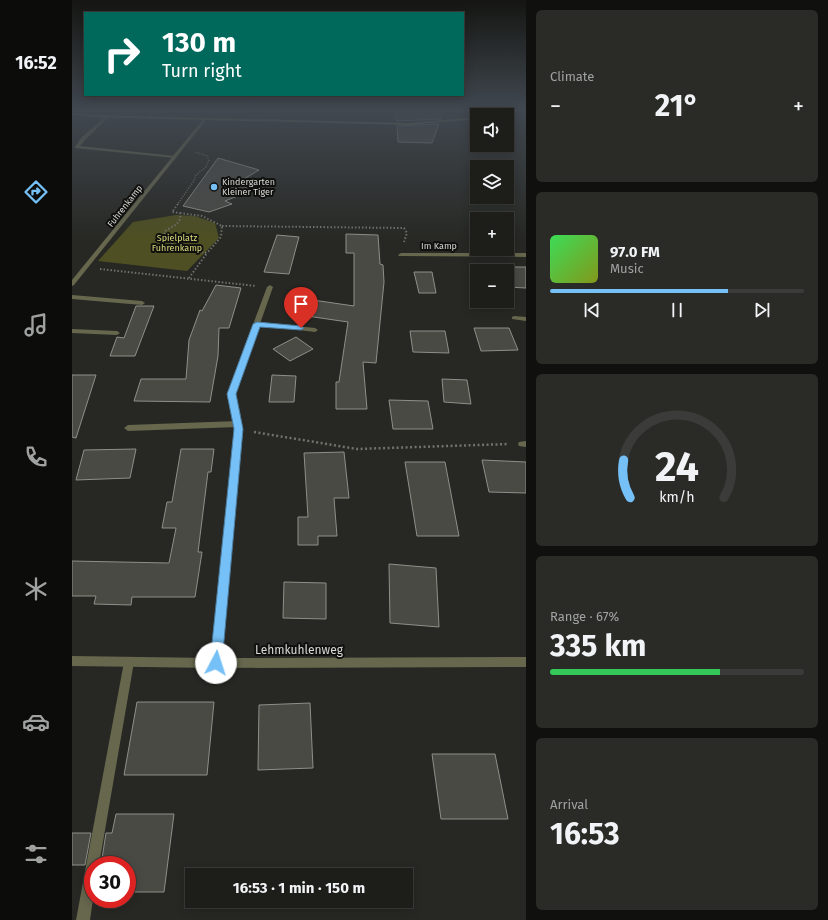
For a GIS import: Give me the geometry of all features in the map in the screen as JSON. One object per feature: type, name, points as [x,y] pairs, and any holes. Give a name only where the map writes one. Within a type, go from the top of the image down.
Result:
[{"type":"street","points":[[144,154],[174,157]]},
{"type":"street","name":"Fuhrenkamp","points":[[72,284],[176,154]]},
{"type":"street","name":"Im Kamp","points":[[401,255],[526,255]]},
{"type":"street","points":[[216,663],[238,427],[232,394],[270,287]]},
{"type":"street","points":[[72,297],[142,303]]},
{"type":"street","points":[[514,318],[526,319]]},
{"type":"street","points":[[257,324],[315,330]]},
{"type":"street","points":[[72,331],[117,333]]},
{"type":"street","points":[[128,428],[238,427]]},
{"type":"street","name":"Lehmkuhlenweg","points":[[72,661],[216,663],[526,662]]},
{"type":"street","points":[[95,856],[129,662]]},
{"type":"street","points":[[83,920],[85,908]]},
{"type":"path","points":[[201,154],[207,156],[209,160],[206,167],[196,175],[193,182],[172,212],[192,212],[210,218],[222,226],[404,228],[407,232],[401,255]]},
{"type":"path","points":[[180,213],[182,219],[180,223],[165,231],[164,237],[167,242],[175,247],[207,253]]},
{"type":"path","points":[[189,278],[221,237],[222,226]]},
{"type":"path","points":[[87,267],[270,287]]},
{"type":"path","points":[[238,427],[357,449],[524,444]]},
{"type":"green space","name":"Spielplatz Fuhrenkamp","points":[[176,215],[195,216],[215,223],[219,238],[187,271],[98,261],[133,222]]},
{"type":"building","points":[[218,158],[259,170],[239,182],[250,191],[225,201],[232,204],[209,212],[183,206]]},
{"type":"building","points":[[346,234],[378,235],[380,264],[383,265],[384,282],[376,363],[363,362],[367,409],[336,409],[336,382],[339,382],[348,322],[300,315],[306,299],[354,306],[354,253],[346,253]]},
{"type":"building","points":[[277,235],[299,237],[289,274],[264,272]]},
{"type":"building","points":[[514,267],[526,267],[526,288],[514,287]]},
{"type":"building","points":[[414,272],[432,272],[436,293],[419,293]]},
{"type":"building","points":[[216,285],[241,288],[229,328],[219,328],[218,356],[210,402],[134,401],[141,379],[186,379],[189,340],[200,310],[202,311]]},
{"type":"building","points":[[136,306],[154,306],[135,356],[110,356],[117,337],[124,338]]},
{"type":"building","points":[[474,328],[509,328],[518,350],[481,351]]},
{"type":"building","points":[[410,331],[445,331],[449,353],[413,352]]},
{"type":"building","points":[[296,337],[313,349],[290,361],[273,349]]},
{"type":"building","points":[[72,375],[96,375],[76,438],[72,437]]},
{"type":"building","points":[[272,375],[296,376],[294,402],[269,402]]},
{"type":"building","points":[[442,379],[467,380],[471,404],[444,402]]},
{"type":"building","points":[[389,400],[428,401],[433,429],[393,429]]},
{"type":"building","points":[[136,449],[130,478],[76,480],[84,450]]},
{"type":"building","points":[[181,449],[214,449],[211,472],[208,472],[198,552],[202,552],[195,597],[132,597],[131,605],[94,604],[96,596],[72,596],[72,561],[169,563],[176,528],[162,528],[167,502],[172,502]]},
{"type":"building","points":[[344,452],[349,498],[334,498],[337,536],[318,536],[318,545],[298,545],[298,517],[308,517],[304,453]]},
{"type":"building","points":[[482,460],[526,462],[526,493],[489,492]]},
{"type":"building","points":[[405,462],[445,462],[459,536],[417,536]]},
{"type":"building","points":[[389,564],[436,568],[439,627],[390,623]]},
{"type":"building","points":[[284,582],[326,583],[326,619],[283,618]]},
{"type":"building","points":[[137,702],[214,702],[207,775],[124,775]]},
{"type":"building","points":[[310,703],[313,768],[258,770],[259,705]]},
{"type":"building","points":[[432,754],[495,754],[508,819],[441,819]]},
{"type":"building","points":[[116,814],[174,814],[164,892],[136,892],[136,856],[102,856],[106,833],[112,833]]},
{"type":"building","points":[[72,833],[91,833],[87,856],[84,856],[84,865],[72,865]]},
{"type":"place","name":"Kindergarten Kleiner Tiger","points":[[214,187]]},
{"type":"route","points":[[216,663],[238,429],[232,394],[257,324],[301,328]]}]
